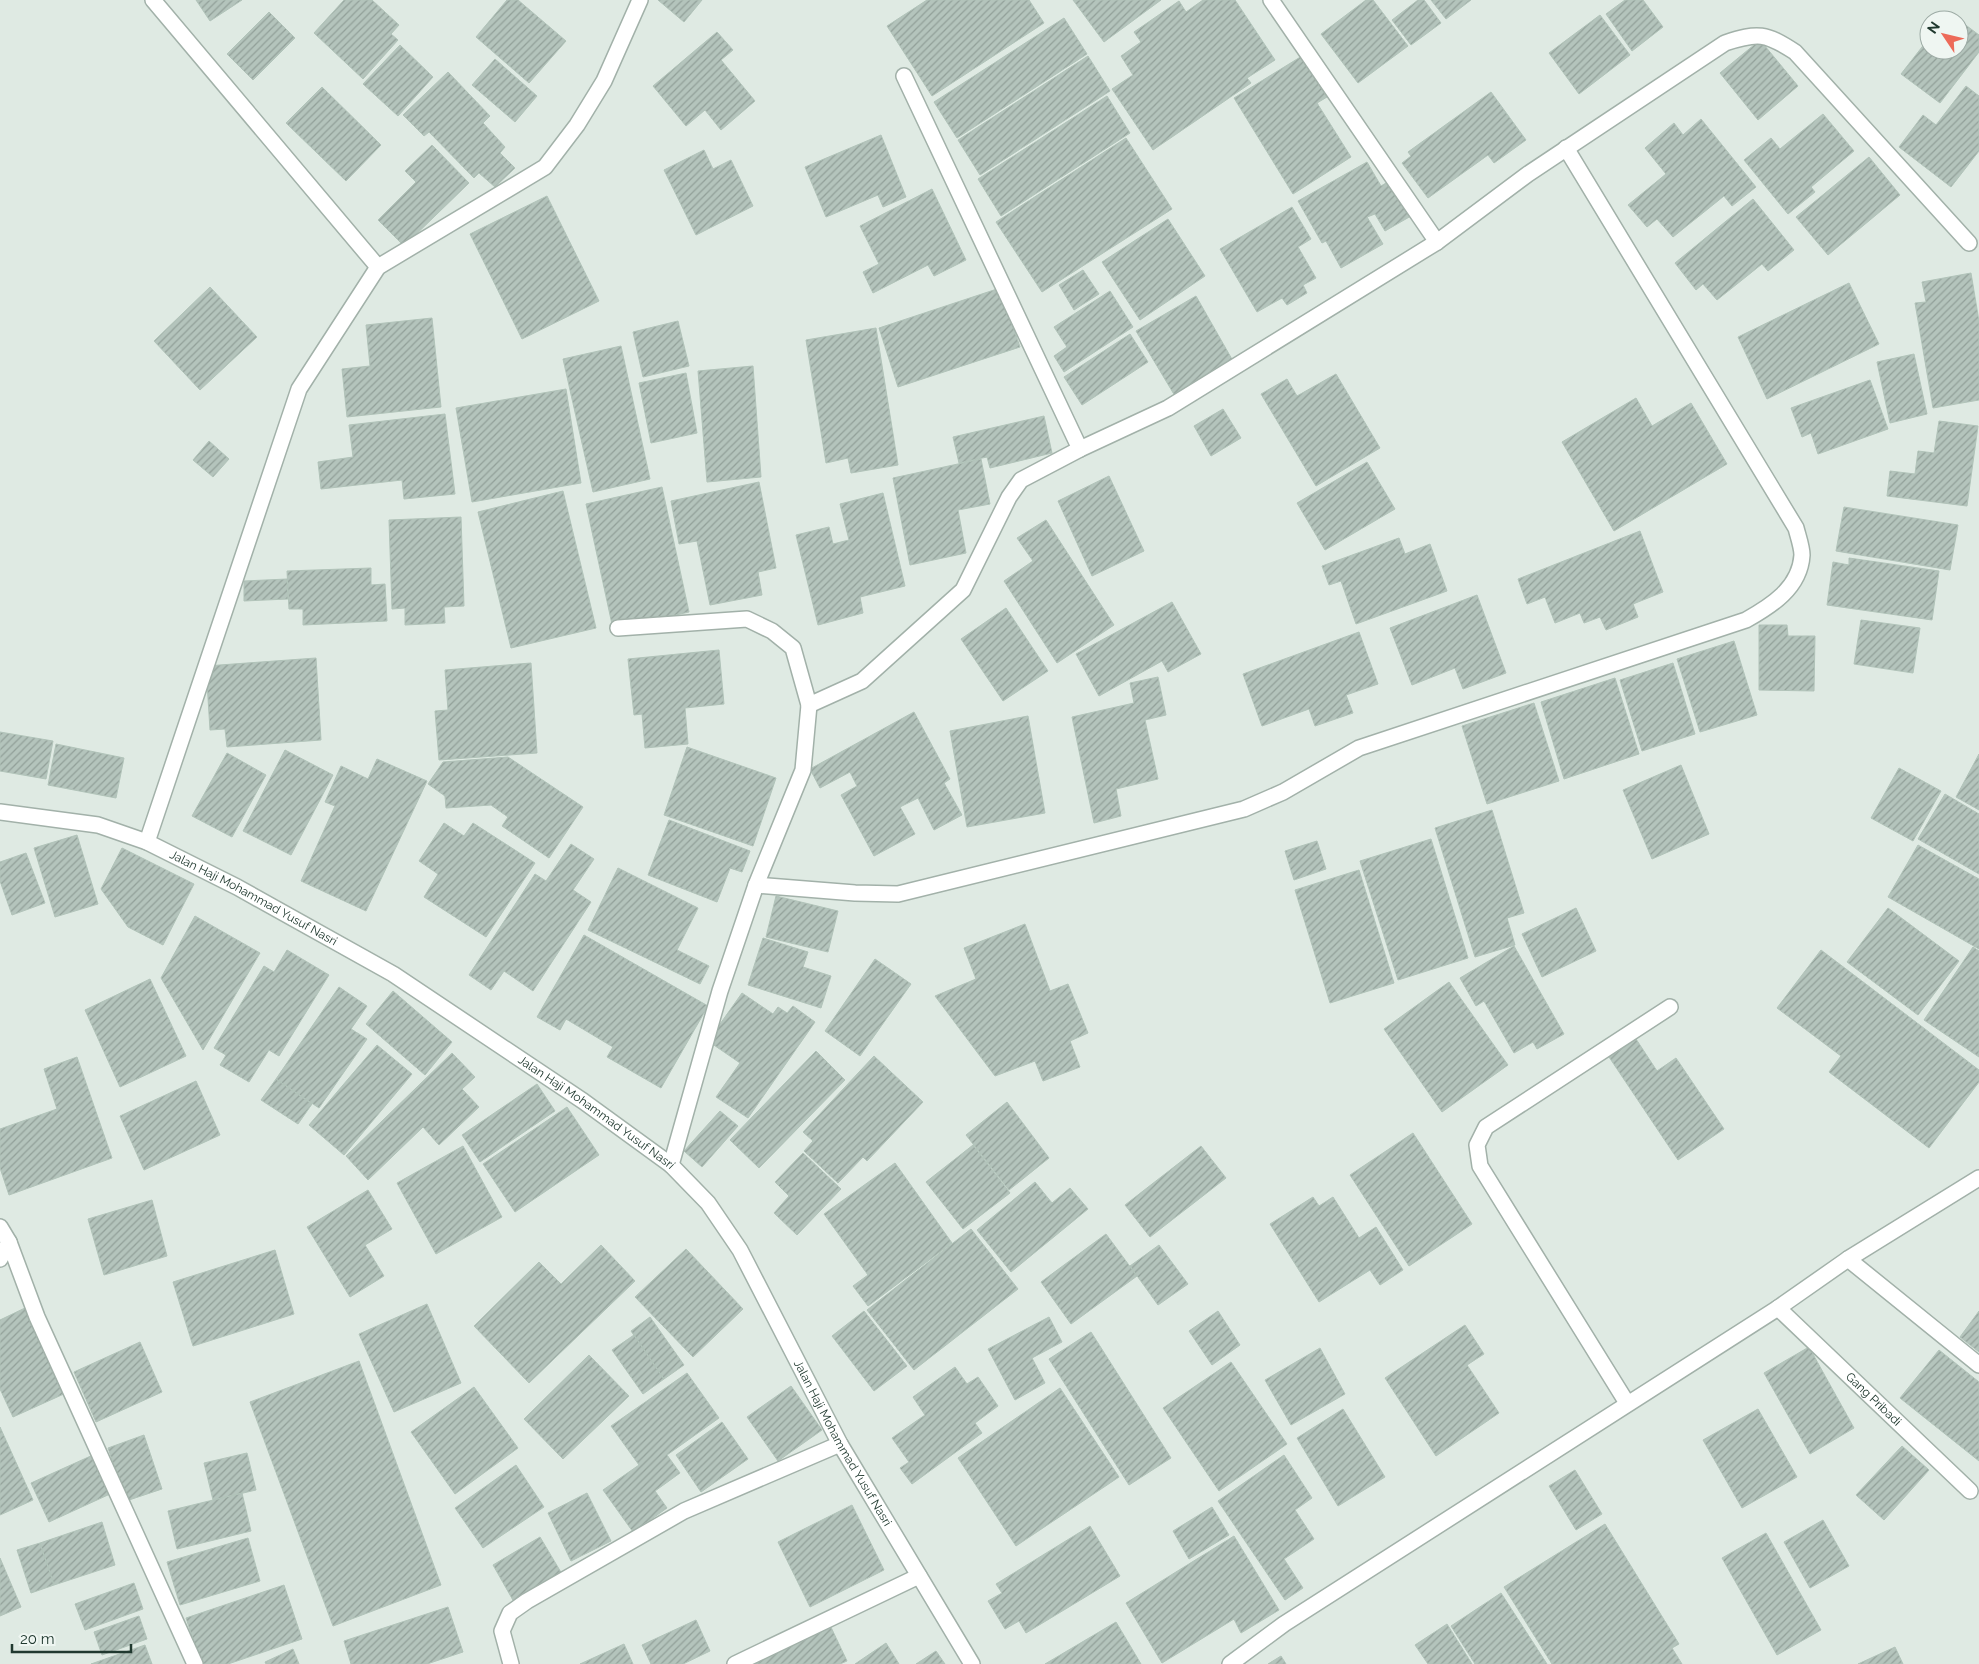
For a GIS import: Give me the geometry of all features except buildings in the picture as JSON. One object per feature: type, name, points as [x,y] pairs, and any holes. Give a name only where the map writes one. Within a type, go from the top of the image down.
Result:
[{"type":"street","points":[[153,0],[378,266]]},
{"type":"street","points":[[146,842],[299,389],[378,266],[545,167],[577,125],[604,80],[640,0]]},
{"type":"street","points":[[1271,0],[1437,242]]},
{"type":"street","points":[[809,705],[862,681],[964,590],[1009,497],[1021,480],[1168,408],[1437,242],[1528,174],[1726,43],[1750,35],[1774,39],[1795,52],[1969,243]]},
{"type":"street","points":[[904,76],[1080,450]]},
{"type":"street","points":[[756,885],[854,893],[898,894],[1244,809],[1264,802],[1283,792],[1359,748],[1746,620],[1771,606],[1794,582],[1802,555],[1796,528],[1566,148]]},
{"type":"street","points":[[618,628],[747,619],[772,631],[793,648],[809,705],[803,770],[756,885],[720,991],[671,1166]]},
{"type":"street","name":"Jalan Haji Mohammad Yusuf Nasri","points":[[0,812],[98,825],[146,842],[237,887],[393,974],[583,1101],[671,1166],[708,1203],[740,1250],[840,1444],[972,1664]]},
{"type":"street","points":[[1627,1403],[1480,1166],[1477,1146],[1486,1127],[1670,1007]]},
{"type":"street","points":[[1230,1664],[1284,1624],[1778,1308],[1848,1259],[1979,1178]]},
{"type":"street","points":[[0,1227],[9,1242],[37,1317],[195,1664]]},
{"type":"street","points":[[0,1259],[9,1242]]},
{"type":"street","points":[[1848,1259],[1979,1365]]},
{"type":"street","name":"Gang Pribadi","points":[[1778,1308],[1970,1492]]},
{"type":"street","points":[[511,1664],[502,1631],[510,1613],[527,1601],[684,1511],[840,1444]]},
{"type":"street","points":[[735,1664],[919,1576]]}]
